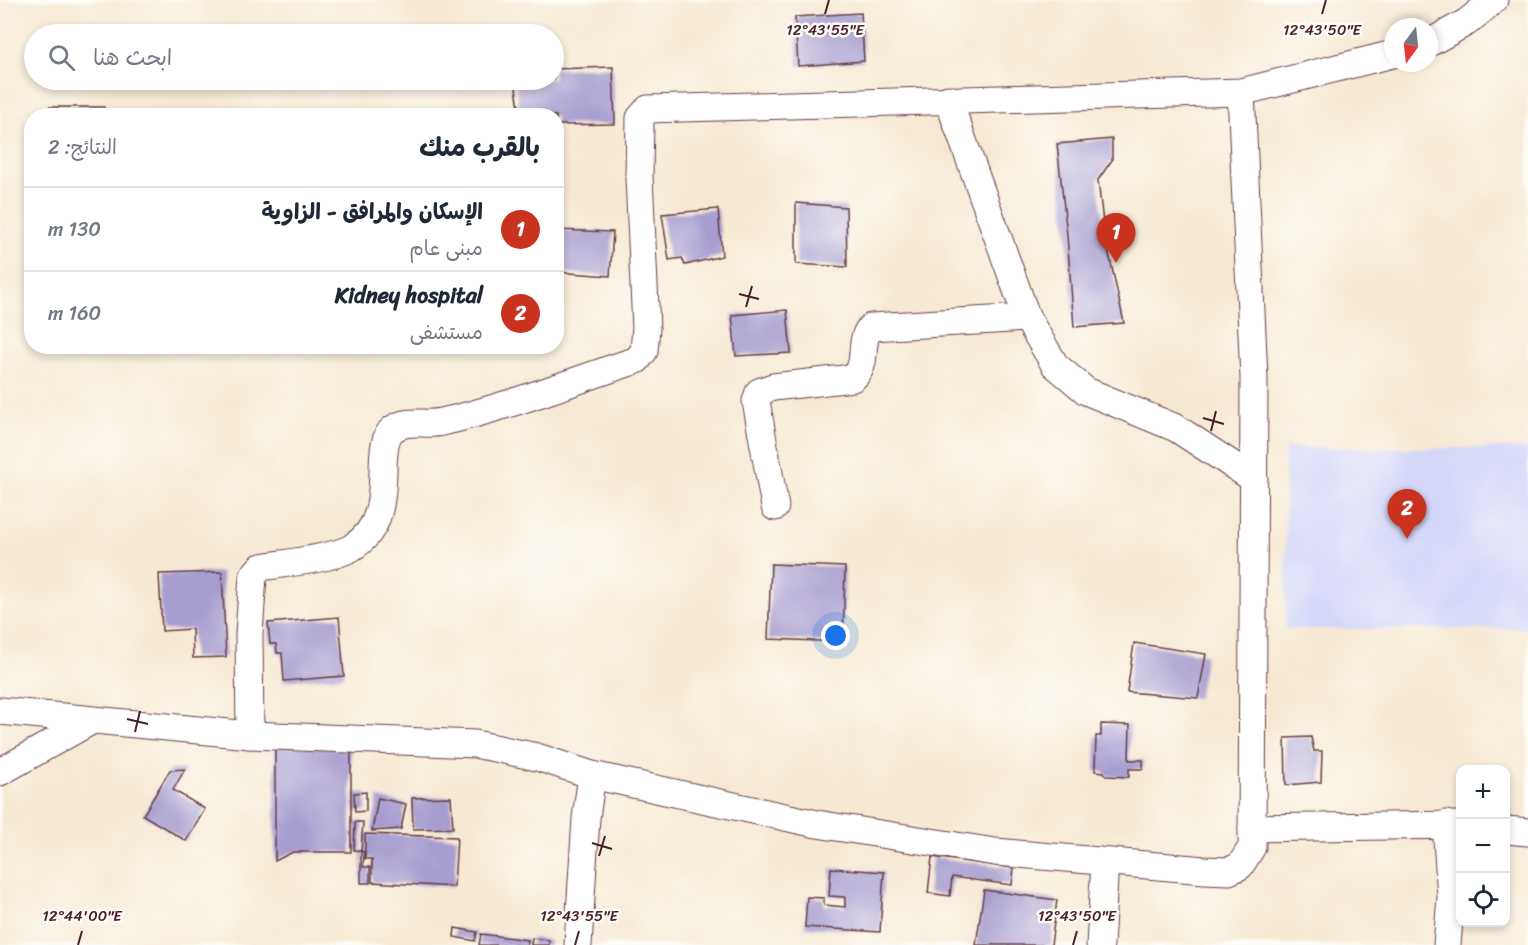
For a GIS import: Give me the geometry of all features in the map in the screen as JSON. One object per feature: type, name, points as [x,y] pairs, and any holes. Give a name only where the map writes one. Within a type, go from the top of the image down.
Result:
[{"type":"street","points":[[1438,38],[1467,22],[1494,0]]},
{"type":"street","points":[[250,735],[249,634],[253,576],[261,567],[352,548],[369,531],[379,512],[385,446],[390,432],[400,425],[413,422],[439,423],[507,403],[637,360],[644,351],[646,328],[639,177],[640,118],[648,109],[680,106],[1241,92],[1384,56]]},
{"type":"street","points":[[0,711],[250,735],[475,744],[537,757],[592,776],[817,824],[927,843],[994,852],[1229,871],[1247,858],[1252,847],[1254,479],[1250,243],[1241,92]]},
{"type":"street","points":[[948,99],[1027,318],[1055,365],[1086,391],[1176,428],[1254,479]]},
{"type":"street","points":[[775,507],[756,401],[759,392],[774,387],[853,378],[863,364],[864,336],[871,327],[1027,318]]},
{"type":"street","points":[[0,772],[91,721]]},
{"type":"street","points":[[578,945],[586,818],[592,776]]},
{"type":"street","points":[[1252,828],[1453,825],[1447,945]]},
{"type":"street","points":[[1510,830],[1528,832]]},
{"type":"street","points":[[1100,945],[1105,862]]},
{"type":"shaded area","points":[[1285,448],[1528,448],[1528,629],[1286,629]]},
{"type":"building","points":[[861,13],[864,61],[798,66],[795,17]]},
{"type":"building","points":[[613,67],[615,124],[564,125],[564,108],[519,108],[516,90],[564,90],[564,69]]},
{"type":"building","points":[[49,107],[104,108],[49,108]]},
{"type":"building","points":[[1112,139],[1112,160],[1098,180],[1104,231],[1124,323],[1074,327],[1057,144]]},
{"type":"building","points":[[796,203],[846,207],[847,267],[796,264]]},
{"type":"building","points":[[718,209],[722,256],[685,265],[682,258],[669,260],[662,214]]},
{"type":"building","points":[[564,230],[613,232],[610,276],[564,273]]},
{"type":"building","points":[[787,310],[791,353],[736,356],[732,315]]},
{"type":"building","points":[[771,564],[845,567],[843,642],[768,639]]},
{"type":"building","points":[[222,572],[226,657],[193,658],[192,629],[162,631],[159,574]]},
{"type":"building","points":[[339,617],[344,676],[284,681],[282,653],[277,653],[276,644],[270,644],[268,623]]},
{"type":"building","points":[[1134,643],[1206,654],[1198,698],[1127,692]]},
{"type":"building","points":[[1101,724],[1130,725],[1129,760],[1143,760],[1143,769],[1129,769],[1129,777],[1106,776],[1104,772],[1095,771],[1096,736],[1101,736]]},
{"type":"building","points":[[1311,737],[1314,751],[1322,751],[1321,782],[1286,785],[1285,738]]},
{"type":"building","points":[[275,745],[351,745],[351,852],[293,852],[275,861]]},
{"type":"building","points":[[185,769],[173,790],[205,809],[186,841],[143,815],[170,770]]},
{"type":"building","points":[[366,792],[366,811],[355,812],[354,793]]},
{"type":"building","points":[[451,797],[453,828],[413,829],[412,798]]},
{"type":"building","points":[[378,798],[406,804],[401,829],[372,831]]},
{"type":"building","points":[[355,822],[363,822],[361,851],[354,850]]},
{"type":"building","points":[[365,834],[457,837],[454,887],[372,882],[372,859],[365,859]]},
{"type":"building","points":[[361,851],[364,852],[363,867],[370,867],[370,883],[361,883]]},
{"type":"building","points":[[932,857],[1014,868],[1012,885],[952,877],[950,896],[928,893]]},
{"type":"building","points":[[831,868],[884,872],[880,932],[805,927],[807,897],[824,898],[824,905],[845,907],[845,897],[829,896]]},
{"type":"building","points":[[984,890],[1057,900],[1051,945],[976,945]]},
{"type":"building","points":[[455,928],[477,932],[475,941],[454,937]]},
{"type":"building","points":[[481,934],[528,940],[527,945],[479,945]]},
{"type":"building","points":[[532,938],[549,940],[549,945],[531,945]]},
{"type":"place","name":"الإسكان والمرافق - الزاوية","points":[[1116,263]]},
{"type":"place","name":"Kidney hospital","points":[[1407,539]]}]
